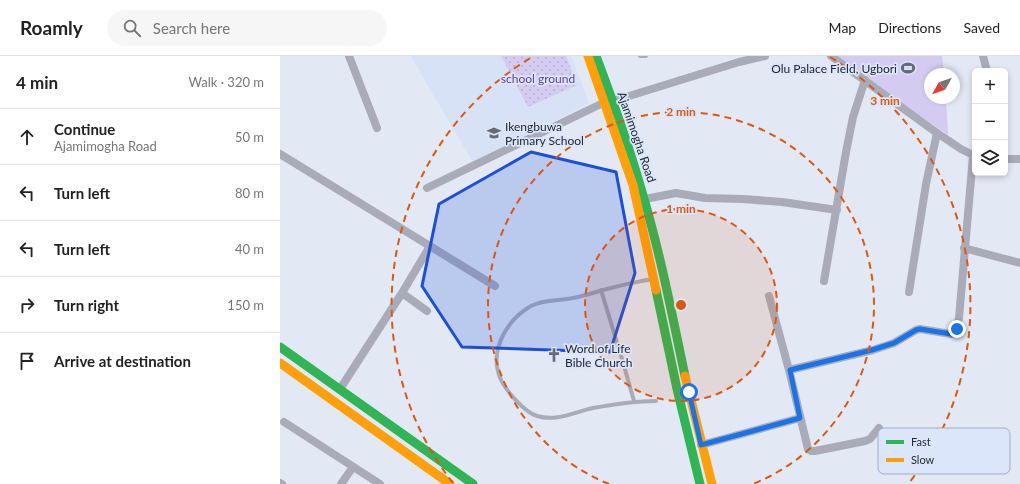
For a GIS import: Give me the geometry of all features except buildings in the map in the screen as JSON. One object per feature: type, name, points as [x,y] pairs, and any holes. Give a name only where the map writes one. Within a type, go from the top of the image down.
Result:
[{"type":"main road","name":"Ajamimogha Road","points":[[588,56],[636,169],[645,199],[661,263],[701,445],[712,484]]},
{"type":"main road","name":"Ajamimogha Road","points":[[596,56],[614,128],[633,185],[676,389],[700,484]]},
{"type":"main road","points":[[280,347],[473,484]]},
{"type":"main road","points":[[280,363],[450,484]]},
{"type":"street","points":[[349,56],[377,128]]},
{"type":"street","points":[[427,188],[608,102],[739,62],[765,56]]},
{"type":"street","points":[[831,56],[937,133],[972,155]]},
{"type":"street","points":[[983,56],[986,68]]},
{"type":"street","points":[[824,280],[846,152],[853,118],[865,80]]},
{"type":"street","points":[[909,292],[926,184],[937,133]]},
{"type":"street","points":[[280,154],[495,286]]},
{"type":"street","points":[[1008,159],[1020,159]]},
{"type":"street","points":[[790,370],[872,350],[894,343],[916,330],[954,334],[957,329],[959,318],[964,248],[972,174]]},
{"type":"street","points":[[645,199],[676,193],[705,198],[782,202],[837,210]]},
{"type":"street","points":[[340,389],[402,293],[430,246]]},
{"type":"street","points":[[964,248],[1020,263]]},
{"type":"street","points":[[402,293],[427,311]]},
{"type":"street","points":[[769,296],[790,370],[808,449],[811,451],[865,441],[870,439],[878,429]]},
{"type":"street","points":[[701,445],[800,418]]},
{"type":"street","points":[[284,422],[380,484]]},
{"type":"street","points":[[342,484],[353,467]]},
{"type":"lane","points":[[640,56],[646,56]]},
{"type":"lane","points":[[653,279],[572,298],[541,302],[531,306],[517,317],[506,329],[499,346],[496,361],[498,375],[507,390],[520,404],[536,416],[552,418],[570,415],[591,408],[634,401],[656,401]]},
{"type":"lane","points":[[601,290],[634,401]]},
{"type":"highlighted area","points":[[531,152],[616,172],[635,273],[610,352],[462,347],[422,286],[439,204]]},
{"type":"shaded area","name":"Ikengbuwa Primary School","points":[[571,56],[589,103],[474,164],[411,57]]},
{"type":"green space","name":"school ground","points":[[501,56],[566,56],[577,85],[528,107]]},
{"type":"green space","points":[[834,56],[942,56],[943,68],[924,68],[924,104],[946,104],[948,135]]},
{"type":"traffic: fast","points":[[596,56],[615,107],[637,175],[665,283],[685,376]]},
{"type":"traffic: fast","points":[[656,290],[677,389],[700,484]]},
{"type":"traffic: fast","points":[[280,347],[473,484]]},
{"type":"traffic: slow","points":[[588,56],[633,185],[656,290]]},
{"type":"traffic: slow","points":[[280,363],[450,484]]},
{"type":"traffic: slow","points":[[685,376],[712,484]]},
{"type":"place","name":"Olu Palace Field, Ugbori","points":[[908,68]]},
{"type":"place","name":"Ikengbuwa Primary School","points":[[494,133]]},
{"type":"place","name":"Word of Life Bible Church","points":[[554,355]]},
{"type":"route","points":[[689,392],[701,445],[800,418],[790,370],[872,350],[894,343],[920,329],[951,334],[954,334],[957,329]]}]
